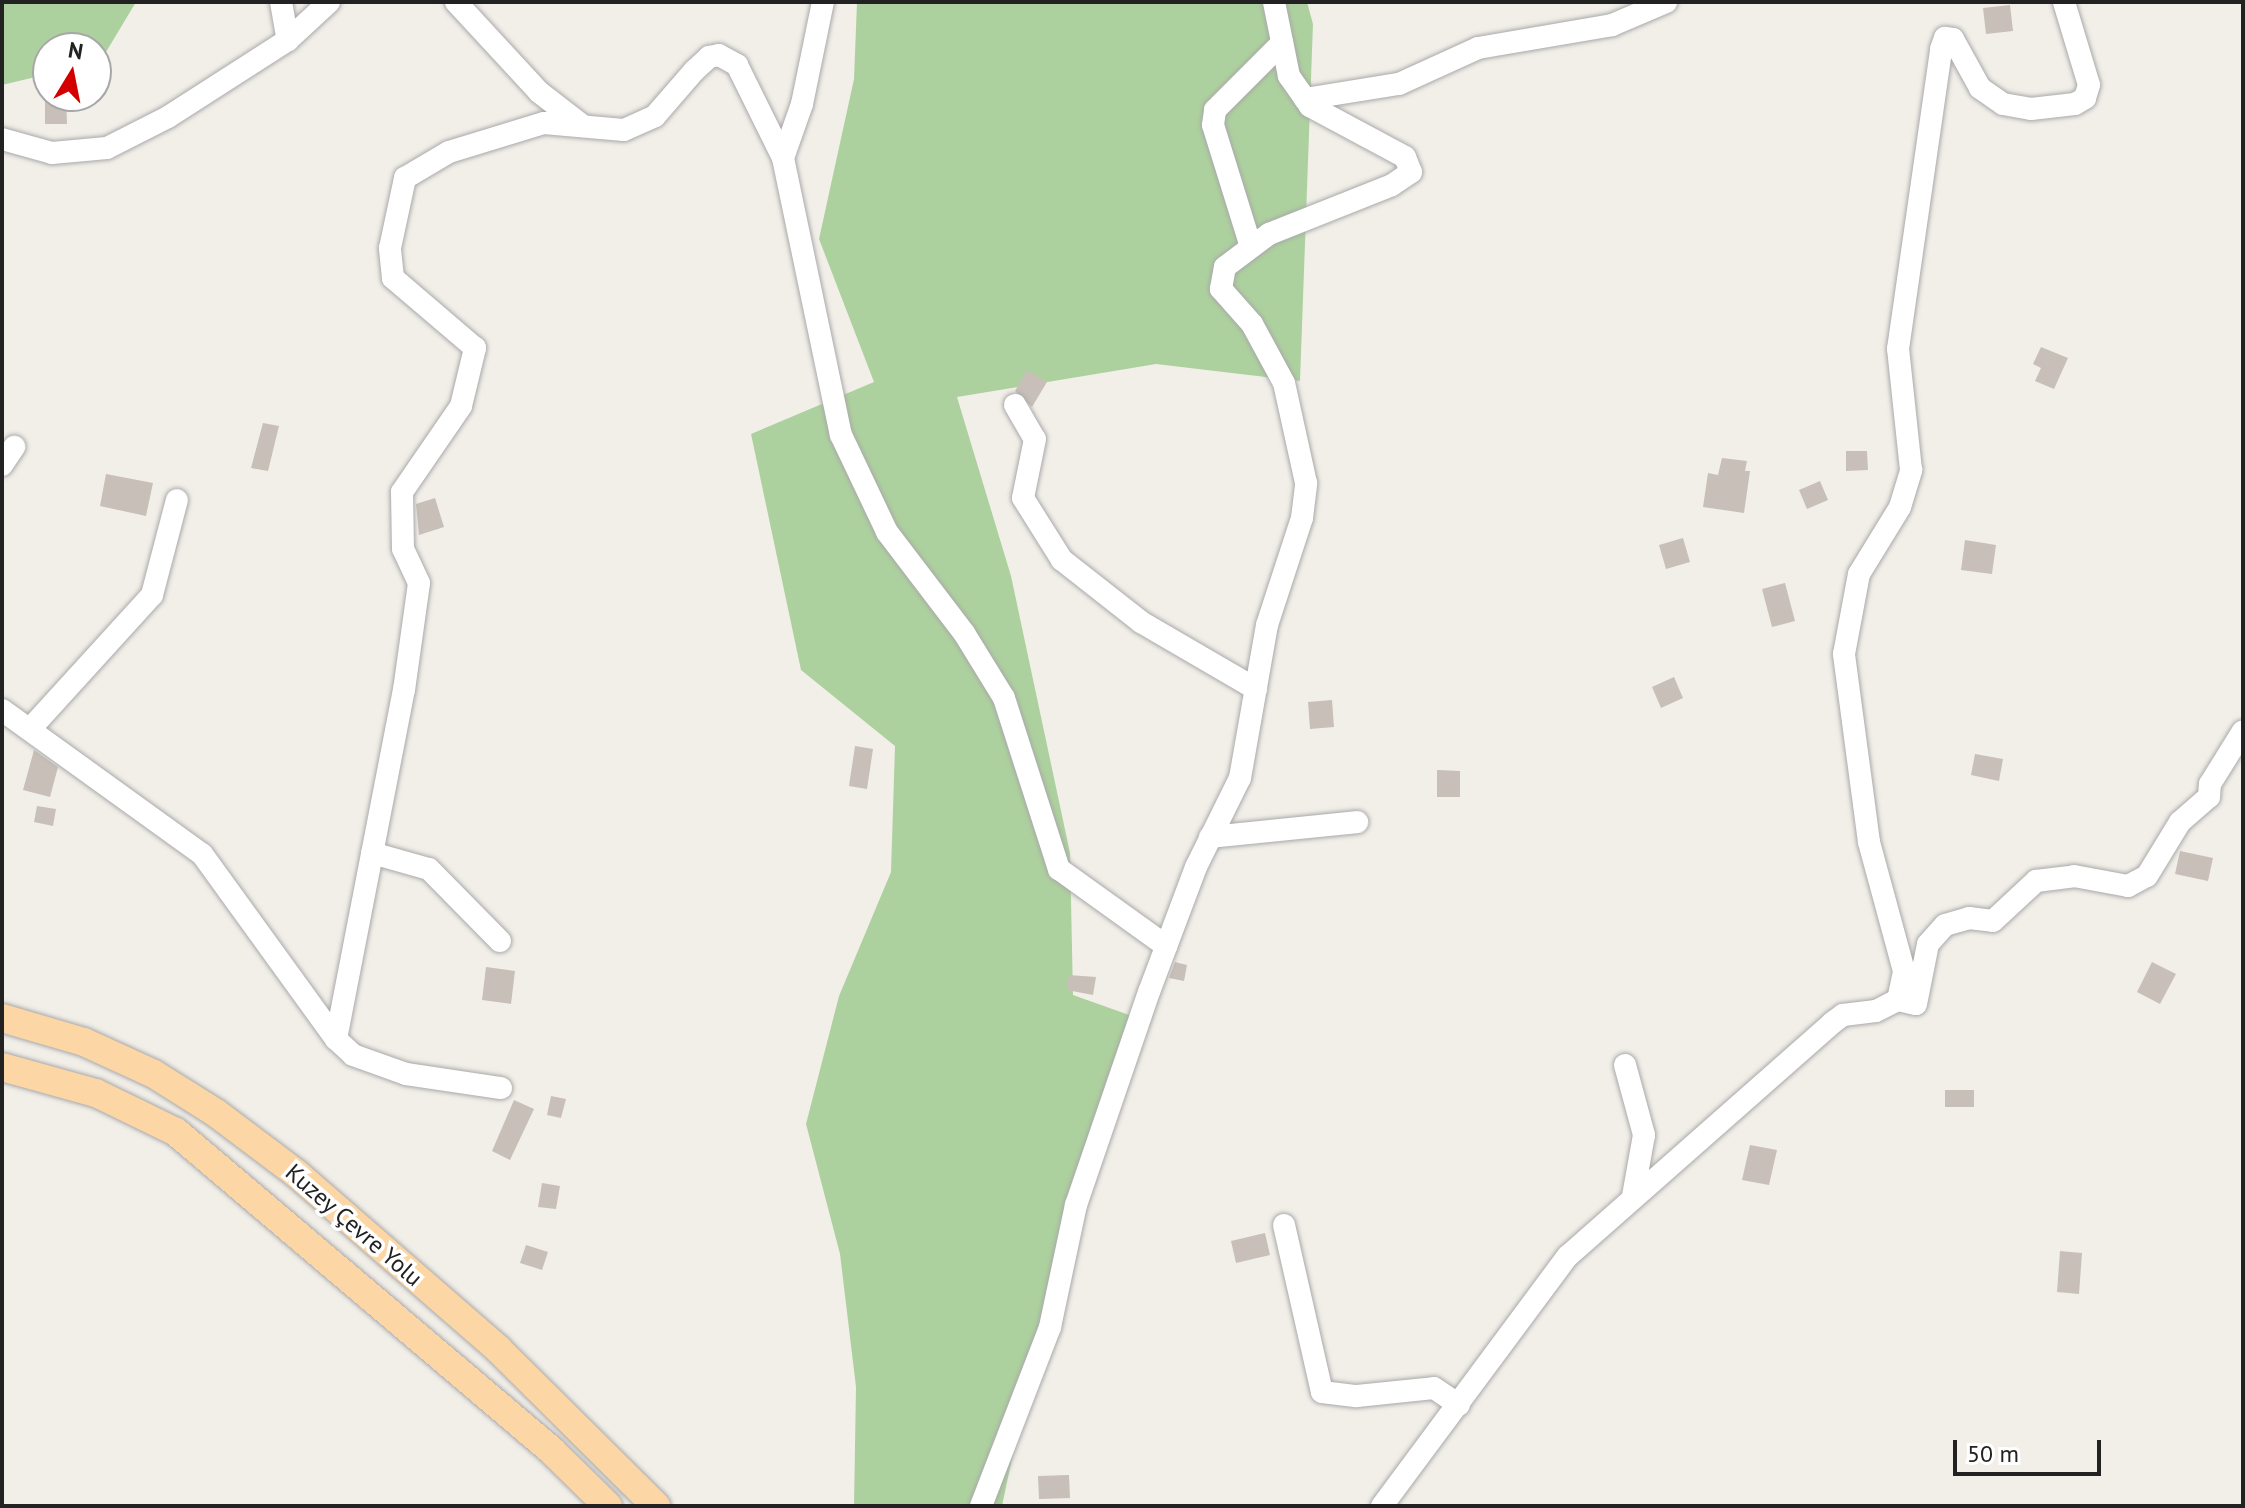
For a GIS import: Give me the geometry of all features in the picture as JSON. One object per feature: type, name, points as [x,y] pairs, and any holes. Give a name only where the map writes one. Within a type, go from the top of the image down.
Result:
[{"type":"main road","name":"Kuzey Çevre Yolu","points":[[2,1018],[84,1042],[154,1074],[216,1113],[297,1174],[498,1349],[656,1506]]},
{"type":"main road","name":"Kuzey Çevre Yolu","points":[[2,1067],[96,1093],[176,1132],[342,1270],[608,1506]]},
{"type":"street","points":[[281,2],[288,40]]},
{"type":"street","points":[[2,139],[52,153],[107,148],[168,117],[288,40],[329,2]]},
{"type":"street","points":[[456,2],[539,92],[583,126]]},
{"type":"street","points":[[783,158],[802,104],[823,2]]},
{"type":"street","points":[[981,1506],[1050,1327],[1076,1205],[1166,946],[1210,837],[1240,778],[1267,625],[1302,518],[1306,483],[1284,383],[1252,324],[1221,289],[1225,267],[1269,234],[1392,185],[1411,172],[1405,157],[1305,99],[1289,76],[1274,2]]},
{"type":"street","points":[[1305,99],[1399,84],[1478,48],[1612,25],[1666,2]]},
{"type":"street","points":[[1898,1000],[1904,971],[1869,842],[1844,654],[1859,574],[1900,507],[1911,470],[1898,349],[1941,49],[1945,38],[1953,39],[1980,88],[2003,104],[2031,109],[2075,104],[2085,98],[2089,85],[2064,2]]},
{"type":"street","points":[[1251,247],[1213,125],[1215,110],[1282,43]]},
{"type":"street","points":[[336,1039],[419,583],[403,549],[402,492],[461,406],[475,348],[393,278],[390,248],[405,178],[449,152],[544,123],[624,130],[648,120],[709,57],[719,55],[737,65],[783,158],[841,435],[887,532],[964,633],[1004,698],[1059,869],[1166,946]]},
{"type":"street","points":[[1015,405],[1035,439],[1023,498],[1062,560],[1141,622],[1256,689]]},
{"type":"street","points":[[31,728],[152,595],[177,500]]},
{"type":"street","points":[[2,710],[202,854],[336,1039],[353,1055],[406,1074],[501,1088]]},
{"type":"street","points":[[1382,1506],[1459,1405],[1550,1276],[1633,1196],[1843,1015],[1876,1011],[1898,1000],[1916,1004],[1928,944],[1945,925],[1969,918],[1993,921],[2036,881],[2074,876],[2128,886],[2147,876],[2180,822],[2209,797],[2210,784],[2243,731]]},
{"type":"street","points":[[1210,837],[1357,822]]},
{"type":"street","points":[[372,853],[429,869],[500,941]]},
{"type":"street","points":[[1625,1065],[1644,1135],[1633,1196]]},
{"type":"street","points":[[1284,1225],[1322,1392],[1357,1396],[1434,1388],[1459,1405]]},
{"type":"green space","points":[[2,2],[136,2],[112,42],[112,32],[32,32],[32,78],[2,85]]},
{"type":"green space","points":[[857,2],[1307,2],[1313,24],[1300,381],[1156,364],[957,397],[1011,576],[1070,853],[1073,995],[1132,1016],[1061,1225],[1002,1506],[854,1506],[856,1387],[840,1254],[806,1124],[839,996],[891,872],[895,746],[801,670],[751,434],[874,382],[819,239],[854,79]]},
{"type":"building","points":[[2010,5],[2013,31],[1986,34],[1983,8]]},
{"type":"building","points":[[45,112],[67,112],[67,124],[45,124]]},
{"type":"building","points":[[2041,347],[2068,358],[2054,389],[2035,381],[2041,368],[2033,364]]},
{"type":"building","points":[[1027,370],[1047,382],[1032,407],[1015,391]]},
{"type":"building","points":[[263,423],[279,426],[268,471],[251,468]]},
{"type":"building","points":[[1846,451],[1867,451],[1868,470],[1846,471]]},
{"type":"building","points":[[1722,458],[1747,461],[1745,471],[1750,471],[1744,513],[1703,507],[1708,473],[1718,475]]},
{"type":"building","points":[[106,474],[153,483],[146,516],[100,506]]},
{"type":"building","points":[[1820,481],[1828,500],[1807,509],[1799,490]]},
{"type":"building","points":[[435,498],[444,527],[419,535],[416,504]]},
{"type":"building","points":[[1683,538],[1690,562],[1666,569],[1659,545]]},
{"type":"building","points":[[1965,540],[1996,545],[1992,574],[1961,570]]},
{"type":"building","points":[[1785,583],[1795,621],[1772,627],[1762,589]]},
{"type":"building","points":[[1674,677],[1683,698],[1661,708],[1652,687]]},
{"type":"building","points":[[1332,700],[1334,727],[1310,729],[1308,702]]},
{"type":"building","points":[[855,746],[873,749],[867,789],[849,786]]},
{"type":"building","points":[[34,750],[58,767],[50,797],[23,790]]},
{"type":"building","points":[[1975,754],[2003,759],[1999,781],[1971,775]]},
{"type":"building","points":[[1437,770],[1460,771],[1460,797],[1437,797]]},
{"type":"building","points":[[37,806],[56,809],[53,826],[34,822]]},
{"type":"building","points":[[2180,851],[2213,858],[2208,881],[2175,874]]},
{"type":"building","points":[[1175,962],[1187,965],[1184,981],[1169,978]]},
{"type":"building","points":[[2152,962],[2176,974],[2160,1004],[2137,992]]},
{"type":"building","points":[[486,967],[515,971],[511,1004],[482,1000]]},
{"type":"building","points":[[1069,975],[1096,977],[1093,995],[1067,990]]},
{"type":"building","points":[[1945,1090],[1974,1090],[1974,1107],[1945,1107]]},
{"type":"building","points":[[551,1096],[566,1099],[561,1118],[547,1115]]},
{"type":"building","points":[[514,1100],[534,1109],[510,1160],[492,1151]]},
{"type":"building","points":[[1750,1145],[1777,1150],[1769,1185],[1742,1180]]},
{"type":"building","points":[[542,1183],[560,1186],[556,1209],[538,1207]]},
{"type":"building","points":[[1265,1233],[1270,1255],[1236,1263],[1231,1241]]},
{"type":"building","points":[[526,1245],[548,1252],[542,1270],[520,1263]]},
{"type":"building","points":[[2060,1251],[2082,1253],[2079,1294],[2057,1292]]},
{"type":"building","points":[[1069,1475],[1070,1498],[1039,1499],[1038,1476]]}]
